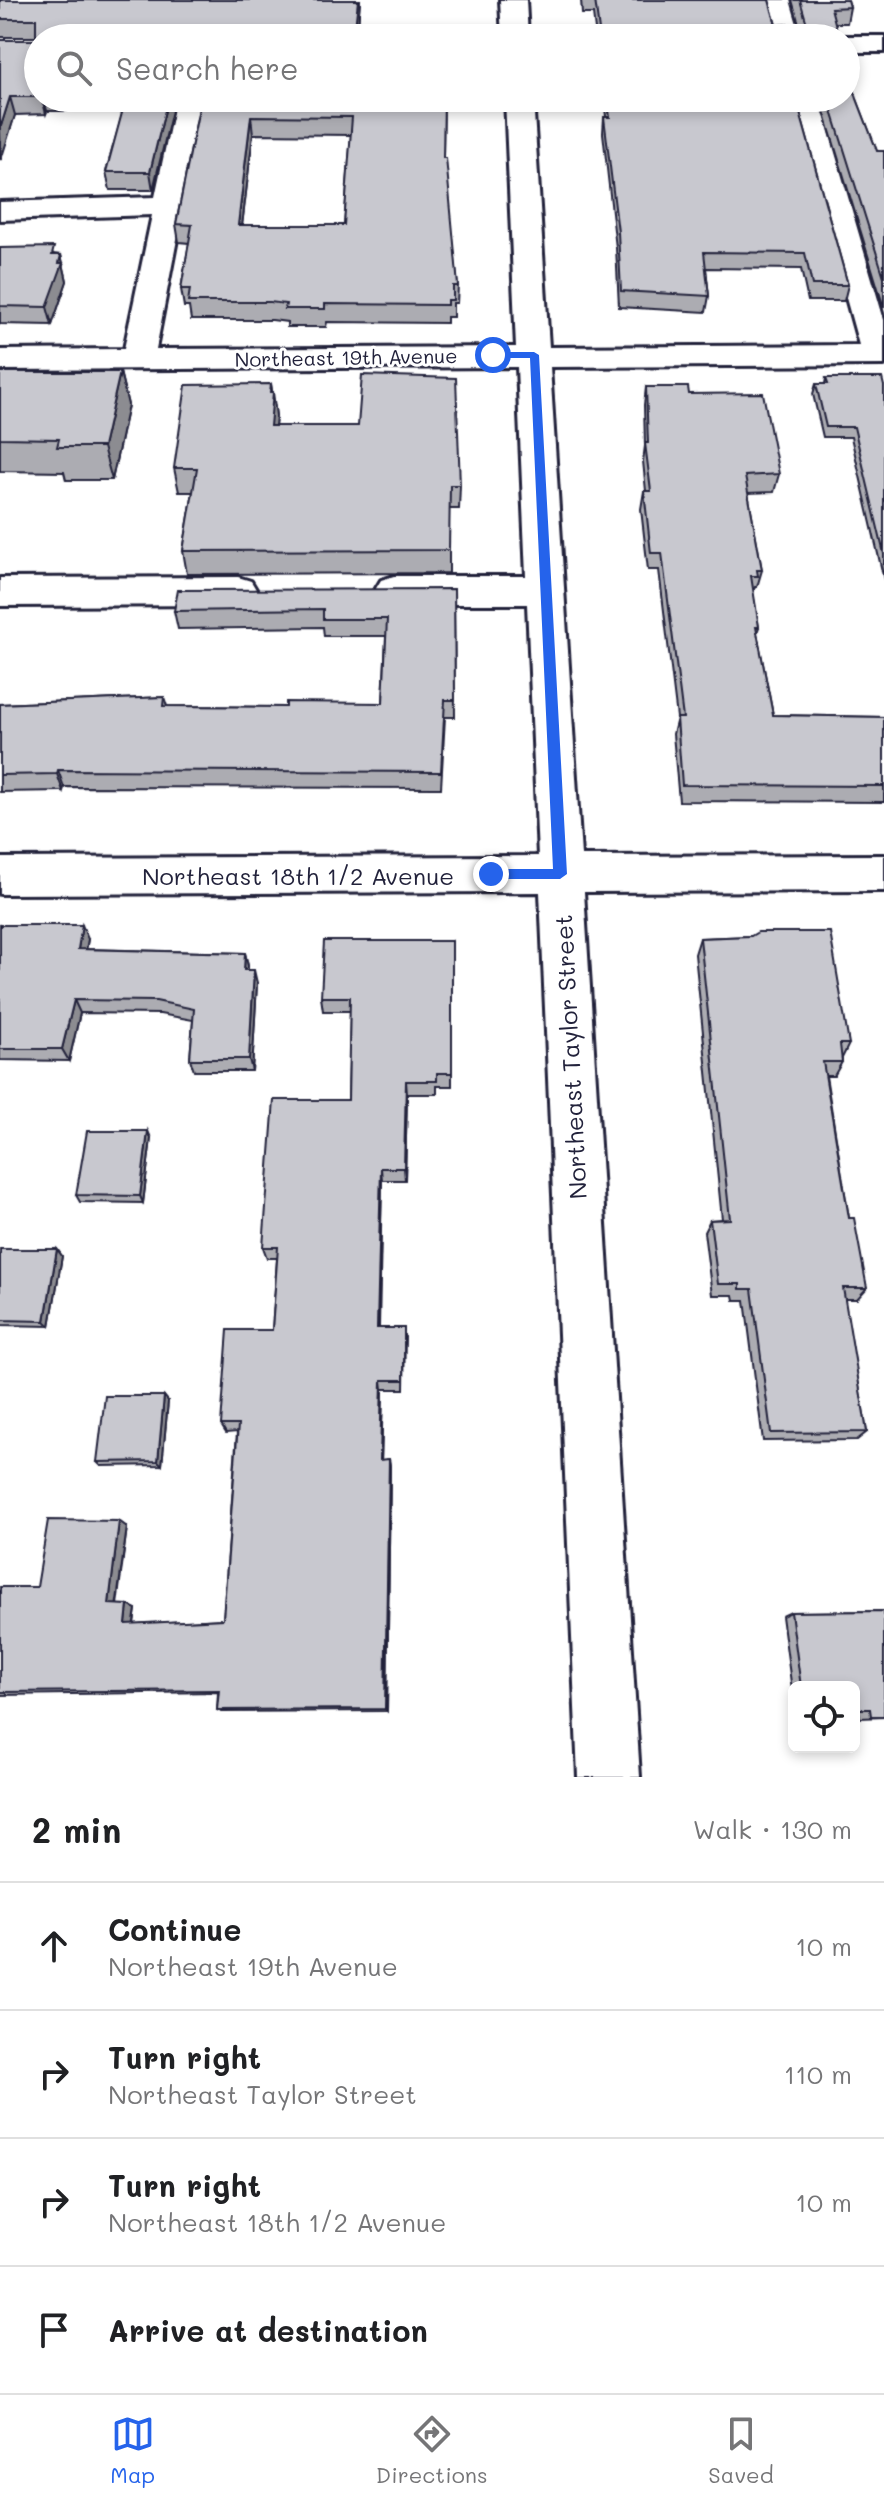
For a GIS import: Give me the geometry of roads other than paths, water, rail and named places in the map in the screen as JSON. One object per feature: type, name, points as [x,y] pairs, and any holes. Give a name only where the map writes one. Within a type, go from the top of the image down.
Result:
[{"type":"street","points":[[513,0],[514,24]]},
{"type":"street","points":[[777,0],[784,24]]},
{"type":"street","points":[[860,44],[884,44]]},
{"type":"street","points":[[138,359],[187,112]]},
{"type":"street","name":"Northeast Taylor Street","points":[[520,112],[609,1777]]},
{"type":"street","points":[[809,112],[881,355]]},
{"type":"street","points":[[0,211],[168,206]]},
{"type":"street","name":"Northeast 19th Avenue","points":[[0,360],[881,355]]},
{"type":"street","points":[[361,590],[546,590]]},
{"type":"street","points":[[0,592],[267,591]]},
{"type":"street","name":"Northeast 18th 1/2 Avenue","points":[[0,876],[884,873]]}]
